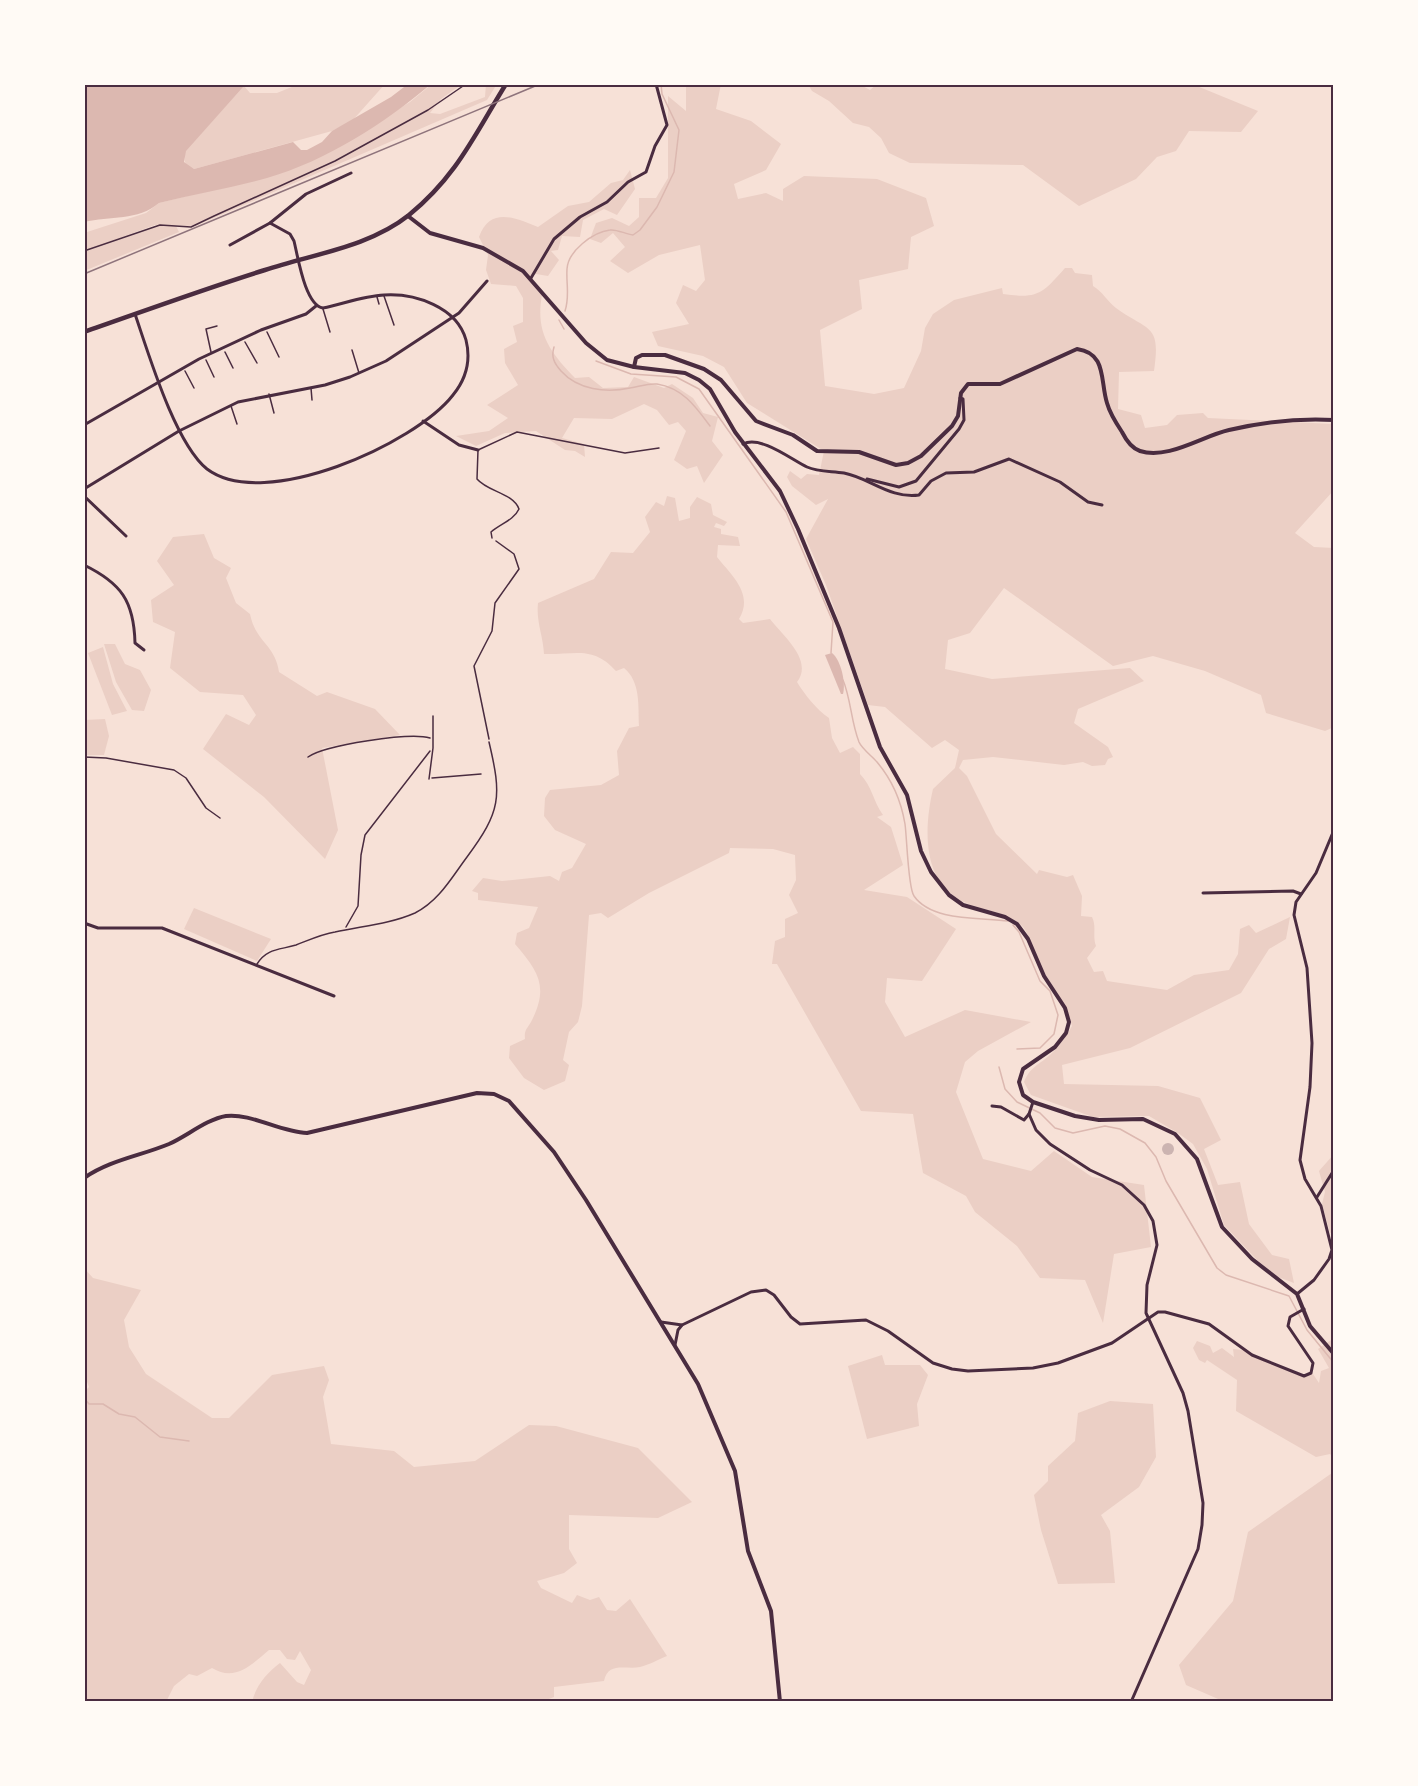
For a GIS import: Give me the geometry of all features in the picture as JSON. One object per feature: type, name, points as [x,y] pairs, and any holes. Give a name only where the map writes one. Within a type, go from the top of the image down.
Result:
[{"type":"main road","points":[[84,333],[299,259],[358,242],[408,216],[435,190],[466,154],[505,86]]},
{"type":"main road","points":[[408,216],[430,233],[494,253],[531,278],[563,317],[600,355],[634,367],[676,371],[699,380],[715,396],[744,444],[776,485],[798,529],[839,628],[880,747],[907,795],[921,851],[931,872],[942,888],[956,900],[971,908],[1005,917],[1021,928],[1044,976],[1068,1015],[1068,1028],[1061,1040],[1027,1065],[1020,1076],[1021,1091],[1032,1104],[1089,1119],[1143,1119],[1175,1134],[1197,1159],[1222,1227],[1252,1259],[1297,1294],[1300,1311],[1315,1333],[1334,1354]]},
{"type":"main road","points":[[634,367],[636,358],[642,355],[666,355],[677,358],[715,376],[756,421],[794,435],[817,452],[859,452],[896,465],[908,463],[921,456],[952,426],[958,416],[962,389],[968,384],[996,385],[1006,382],[1066,351],[1077,349],[1087,351],[1097,359],[1102,370],[1110,412],[1131,446],[1139,451],[1167,451],[1229,430],[1282,422],[1334,420]]},
{"type":"main road","points":[[84,1178],[108,1164],[168,1144],[225,1116],[247,1119],[285,1131],[307,1133],[463,1095],[494,1094],[509,1101],[520,1111],[569,1174],[698,1384],[735,1471],[748,1551],[771,1611],[780,1702]]},
{"type":"street","points":[[531,278],[554,239],[580,217],[607,202],[628,182],[646,172],[655,146],[667,125],[656,84]]},
{"type":"street","points":[[230,245],[270,223],[306,194],[351,173]]},
{"type":"street","points":[[135,314],[179,431],[192,452],[210,471],[233,480],[265,482],[312,474],[344,464],[383,446],[423,421],[453,395],[467,370],[468,352],[465,336],[452,318],[439,307],[425,301],[384,295],[323,308],[316,306],[310,298],[290,234],[270,223]]},
{"type":"street","points":[[84,489],[179,431],[231,405],[359,374],[399,354],[452,318],[487,281]]},
{"type":"street","points":[[84,425],[212,353],[299,317],[316,306]]},
{"type":"street","points":[[744,444],[754,442],[786,453],[809,468],[899,487],[916,481],[959,429],[964,415],[963,399],[960,398]]},
{"type":"street","points":[[423,421],[459,445],[478,450]]},
{"type":"street","points":[[865,479],[882,489],[919,495],[931,481],[946,473],[974,472],[1009,459],[1060,482],[1088,502],[1102,505]]},
{"type":"street","points":[[84,496],[126,536]]},
{"type":"street","points":[[84,565],[102,574],[124,594],[134,617],[135,643],[144,650]]},
{"type":"street","points":[[1297,1294],[1312,1283],[1332,1254],[1330,1232],[1317,1197],[1305,1179],[1300,1160],[1310,1087],[1312,1043],[1307,968],[1294,923],[1294,908],[1300,894],[1316,873],[1334,830]]},
{"type":"street","points":[[1203,893],[1293,891],[1300,894]]},
{"type":"street","points":[[84,923],[98,928],[162,928],[334,996]]},
{"type":"street","points":[[992,1106],[1002,1107],[1024,1120],[1032,1104]]},
{"type":"street","points":[[1029,1113],[1036,1130],[1050,1144],[1090,1170],[1122,1185],[1147,1209],[1157,1239],[1146,1292],[1148,1320],[1186,1401],[1200,1483],[1203,1525],[1194,1561],[1131,1702]]},
{"type":"street","points":[[1317,1197],[1334,1170]]},
{"type":"street","points":[[675,1345],[678,1330],[682,1325],[761,1290],[774,1294],[791,1317],[800,1324],[866,1320],[888,1331],[933,1363],[952,1370],[968,1371],[1051,1365],[1112,1343],[1161,1312],[1202,1321],[1215,1327],[1252,1355],[1307,1375],[1312,1371],[1312,1360],[1291,1334],[1288,1326],[1290,1317],[1300,1311]]},
{"type":"street","points":[[660,1322],[682,1325]]},
{"type":"lane","points":[[384,295],[394,325]]},
{"type":"lane","points":[[377,296],[379,304]]},
{"type":"lane","points":[[323,308],[330,332]]},
{"type":"lane","points":[[212,353],[206,329],[217,326]]},
{"type":"lane","points":[[351,350],[359,374]]},
{"type":"lane","points":[[311,387],[312,400]]},
{"type":"lane","points":[[269,394],[274,413]]},
{"type":"lane","points":[[231,405],[237,424]]},
{"type":"lane","points":[[492,538],[491,532],[516,514],[519,509],[515,501],[491,490],[477,479],[478,450],[517,432],[625,453],[659,448]]},
{"type":"lane","points":[[433,716],[430,779],[482,774]]},
{"type":"lane","points":[[256,965],[263,956],[274,949],[344,930],[390,921],[416,912],[437,898],[480,840],[496,807],[499,786],[489,742]]},
{"type":"lane","points":[[84,757],[106,758],[174,770],[186,778],[206,808],[220,818]]},
{"type":"path","points":[[84,251],[159,225],[190,226],[335,162],[428,110],[465,84]]},
{"type":"path","points":[[266,329],[279,357]]},
{"type":"path","points":[[247,345],[257,363]]},
{"type":"path","points":[[227,356],[233,368]]},
{"type":"path","points":[[207,363],[214,377]]},
{"type":"path","points":[[187,374],[194,387]]},
{"type":"path","points":[[489,742],[474,666],[492,631],[495,603],[519,569],[514,554],[492,538]]},
{"type":"path","points":[[308,757],[321,749],[338,745],[416,736],[433,739]]},
{"type":"path","points":[[344,930],[358,906],[361,855],[365,835],[426,755],[433,750]]},
{"type":"shaded area","points":[[84,84],[269,84],[244,86],[186,151],[184,162],[194,169],[293,142],[301,150],[307,150],[322,142],[332,131],[391,97],[408,84],[431,84],[394,113],[354,139],[289,171],[254,182],[159,203],[142,213],[84,222]]},
{"type":"shaded area","points":[[299,84],[385,84],[352,121],[332,131],[194,169],[186,164],[185,151],[244,86],[250,93],[277,93]]},
{"type":"shaded area","points":[[432,84],[462,84],[441,99],[430,113],[440,114],[485,97],[486,84],[497,84],[487,100],[195,226],[155,225],[84,251],[84,233],[146,213],[159,203],[211,190],[324,154],[410,102]]},
{"type":"shaded area","points":[[686,84],[721,84],[716,109],[751,121],[781,144],[766,170],[734,184],[738,199],[766,193],[783,201],[783,189],[804,176],[877,179],[926,198],[934,226],[911,237],[908,269],[859,280],[862,309],[820,330],[825,386],[874,394],[904,388],[921,351],[925,328],[933,314],[954,300],[1002,288],[1003,294],[1032,295],[1045,289],[1065,268],[1072,268],[1075,273],[1092,275],[1093,286],[1116,308],[1150,330],[1154,336],[1156,355],[1154,371],[1119,372],[1118,409],[1141,415],[1145,428],[1167,425],[1177,415],[1203,413],[1208,418],[1334,424],[1334,490],[1295,533],[1314,547],[1334,548],[1334,727],[1325,731],[1266,713],[1261,695],[1205,671],[1153,656],[1113,666],[1004,588],[970,633],[948,640],[945,669],[992,679],[1130,668],[1144,681],[1078,709],[1074,723],[1108,747],[1113,757],[1108,759],[1105,765],[1092,766],[1083,762],[1064,765],[993,757],[963,760],[959,768],[967,776],[996,834],[1037,874],[1039,870],[1067,877],[1073,875],[1082,896],[1081,916],[1092,917],[1093,921],[1096,946],[1087,958],[1094,972],[1103,971],[1107,981],[1167,990],[1194,975],[1229,970],[1238,954],[1240,929],[1249,925],[1256,933],[1290,917],[1286,939],[1269,949],[1241,993],[1130,1048],[1062,1065],[1064,1084],[1158,1086],[1200,1098],[1221,1140],[1204,1149],[1218,1185],[1240,1182],[1249,1224],[1272,1255],[1289,1259],[1294,1283],[1278,1277],[1258,1261],[1224,1225],[1207,1169],[1193,1144],[1178,1133],[1149,1116],[1093,1117],[1031,1095],[1024,1082],[1026,1077],[1032,1069],[1051,1054],[1065,1037],[1072,1026],[1069,1016],[1023,928],[1015,920],[973,906],[951,894],[933,869],[929,854],[928,821],[933,789],[955,768],[959,750],[945,740],[932,748],[885,707],[868,705],[826,585],[806,539],[828,499],[816,505],[792,486],[787,477],[790,471],[801,479],[807,474],[819,475],[824,451],[747,403],[724,367],[703,356],[658,346],[652,332],[689,324],[676,303],[683,285],[696,291],[705,280],[700,245],[659,255],[628,273],[610,261],[625,247],[613,233],[601,243],[590,239],[596,223],[612,218],[629,226],[639,217],[639,198],[656,198],[668,178],[668,96],[686,111]]},
{"type":"shaded area","points":[[808,84],[859,84],[870,90],[877,84],[1192,84],[1258,111],[1241,132],[1189,131],[1176,151],[1157,157],[1136,179],[1079,206],[1023,165],[910,163],[889,153],[881,138],[869,127],[853,123],[829,101],[812,91]]},
{"type":"shaded area","points":[[630,170],[635,189],[617,215],[604,209],[583,220],[580,237],[562,236],[558,250],[551,251],[559,260],[548,276],[536,274],[528,278],[542,295],[541,320],[546,341],[575,378],[589,377],[603,388],[628,387],[634,377],[664,388],[672,384],[693,398],[703,413],[718,417],[712,441],[723,455],[704,483],[697,466],[687,469],[674,460],[686,431],[678,422],[669,425],[657,410],[644,404],[612,419],[574,418],[562,438],[584,444],[585,457],[575,451],[565,450],[536,431],[505,433],[476,446],[456,436],[489,431],[508,418],[487,405],[518,385],[505,363],[504,349],[517,342],[513,326],[523,322],[523,298],[516,286],[491,284],[486,270],[488,255],[479,237],[484,227],[490,221],[504,217],[521,220],[538,227],[568,206],[589,202],[611,183],[623,180]]},
{"type":"shaded area","points":[[159,226],[176,226],[179,232],[84,271],[84,252]]},
{"type":"shaded area","points":[[667,496],[675,498],[679,521],[690,518],[690,507],[697,497],[711,504],[713,515],[727,522],[724,526],[716,523],[714,527],[721,529],[721,534],[738,537],[740,546],[718,545],[717,557],[735,578],[743,593],[743,610],[739,619],[743,623],[770,619],[799,657],[802,665],[797,682],[811,702],[829,718],[832,738],[840,753],[853,747],[860,754],[860,774],[883,815],[877,817],[891,827],[903,865],[864,890],[907,897],[956,929],[922,981],[887,978],[885,1002],[905,1037],[965,1010],[1031,1022],[978,1051],[965,1062],[956,1092],[983,1159],[1031,1171],[1054,1151],[1092,1177],[1144,1185],[1151,1247],[1114,1254],[1103,1323],[1085,1280],[1040,1278],[1017,1246],[975,1212],[966,1196],[923,1173],[913,1114],[861,1111],[777,964],[772,964],[775,941],[785,937],[785,919],[798,913],[789,895],[796,880],[795,855],[773,849],[730,848],[729,853],[649,893],[608,918],[601,913],[589,915],[582,1006],[578,1022],[569,1032],[563,1060],[569,1065],[565,1081],[544,1090],[524,1078],[509,1058],[510,1046],[525,1039],[525,1032],[539,999],[539,980],[530,963],[515,944],[517,933],[529,928],[538,907],[478,900],[478,893],[472,891],[483,878],[502,881],[550,876],[559,881],[562,872],[572,868],[586,844],[555,830],[544,816],[545,798],[550,790],[601,785],[619,775],[617,751],[629,728],[639,726],[636,687],[624,668],[616,671],[608,663],[591,654],[544,654],[538,603],[594,579],[611,552],[633,553],[650,532],[645,517],[656,502],[664,506]]},
{"type":"shaded area","points":[[204,534],[214,558],[231,568],[226,578],[236,603],[250,614],[256,631],[274,655],[279,672],[317,696],[327,692],[375,709],[400,735],[322,748],[338,830],[325,859],[264,797],[203,749],[226,714],[249,725],[256,715],[243,695],[200,692],[170,668],[175,632],[153,622],[151,600],[174,585],[157,561],[173,537]]},
{"type":"shaded area","points":[[104,644],[115,644],[125,664],[140,670],[151,690],[144,711],[132,710],[116,682]]},
{"type":"shaded area","points":[[103,647],[113,684],[127,711],[112,715],[88,653]]},
{"type":"shaded area","points":[[832,653],[842,672],[843,694],[841,694],[825,655]]},
{"type":"shaded area","points":[[105,719],[109,736],[104,755],[84,755],[84,720]]},
{"type":"shaded area","points":[[194,908],[271,939],[257,961],[184,929]]},
{"type":"shaded area","points":[[1334,1154],[1334,1231],[1330,1233],[1322,1204],[1325,1192],[1319,1171]]},
{"type":"shaded area","points":[[84,1268],[93,1278],[141,1290],[124,1320],[129,1347],[146,1374],[212,1418],[229,1418],[272,1375],[324,1366],[329,1380],[323,1397],[331,1444],[394,1451],[414,1467],[475,1461],[529,1425],[556,1426],[638,1448],[692,1502],[658,1518],[569,1515],[569,1549],[577,1563],[564,1573],[537,1581],[541,1588],[572,1603],[577,1595],[590,1600],[599,1597],[607,1610],[616,1611],[630,1599],[667,1656],[640,1667],[613,1669],[606,1675],[604,1681],[554,1687],[554,1697],[541,1702],[252,1702],[263,1680],[280,1663],[297,1682],[304,1685],[311,1670],[300,1651],[295,1660],[287,1659],[280,1650],[269,1650],[242,1670],[228,1673],[212,1668],[197,1676],[189,1674],[174,1686],[166,1702],[84,1702],[84,1392],[89,1387],[84,1374]]},
{"type":"shaded area","points":[[1334,1338],[1334,1458],[1330,1454],[1316,1457],[1236,1411],[1237,1380],[1207,1360],[1205,1363],[1199,1360],[1193,1348],[1197,1341],[1210,1346],[1213,1353],[1222,1348],[1234,1357],[1233,1349],[1242,1350],[1295,1373],[1305,1375],[1311,1371],[1319,1383],[1321,1371],[1329,1368],[1318,1349]]},
{"type":"shaded area","points":[[882,1355],[885,1365],[920,1365],[928,1375],[917,1404],[919,1426],[867,1439],[848,1366]]},
{"type":"shaded area","points":[[1110,1401],[1153,1404],[1156,1457],[1139,1487],[1101,1515],[1110,1531],[1115,1583],[1058,1584],[1041,1530],[1034,1495],[1048,1481],[1048,1466],[1075,1441],[1078,1413]]},
{"type":"shaded area","points":[[1332,1473],[1334,1702],[1225,1702],[1186,1685],[1179,1665],[1233,1601],[1248,1532]]},
{"type":"building","points":[[1170,1143],[1174,1149],[1170,1155],[1166,1155],[1162,1147]]},
{"type":"waterway","points":[[565,311],[568,295],[568,262],[577,249],[596,234],[613,230],[633,235],[640,230],[657,207],[674,172],[679,130],[662,94],[661,84]]},
{"type":"waterway","points":[[559,320],[564,329]]},
{"type":"waterway","points":[[554,347],[553,357],[557,365],[561,371],[576,382],[602,390],[653,384],[666,386],[688,399],[710,426]]},
{"type":"waterway","points":[[596,361],[631,374],[676,377],[699,389],[786,512],[833,622],[831,653]]},
{"type":"waterway","points":[[843,680],[859,742],[883,769],[899,799],[905,824],[909,873],[914,896],[932,910],[945,914],[1008,921]]},
{"type":"waterway","points":[[1013,925],[1019,932],[1040,981],[1050,991],[1058,1015],[1054,1034],[1040,1048],[1017,1049]]},
{"type":"waterway","points":[[999,1067],[1005,1089],[1017,1102],[1040,1113],[1055,1128],[1073,1133],[1105,1126],[1120,1129],[1145,1143],[1156,1157],[1166,1181],[1217,1268],[1226,1275],[1289,1296],[1307,1330],[1334,1363]]},
{"type":"waterway","points":[[84,1398],[89,1404],[103,1404],[119,1414],[135,1417],[160,1437],[189,1441]]},
{"type":"railway","points":[[84,274],[540,84]]}]
